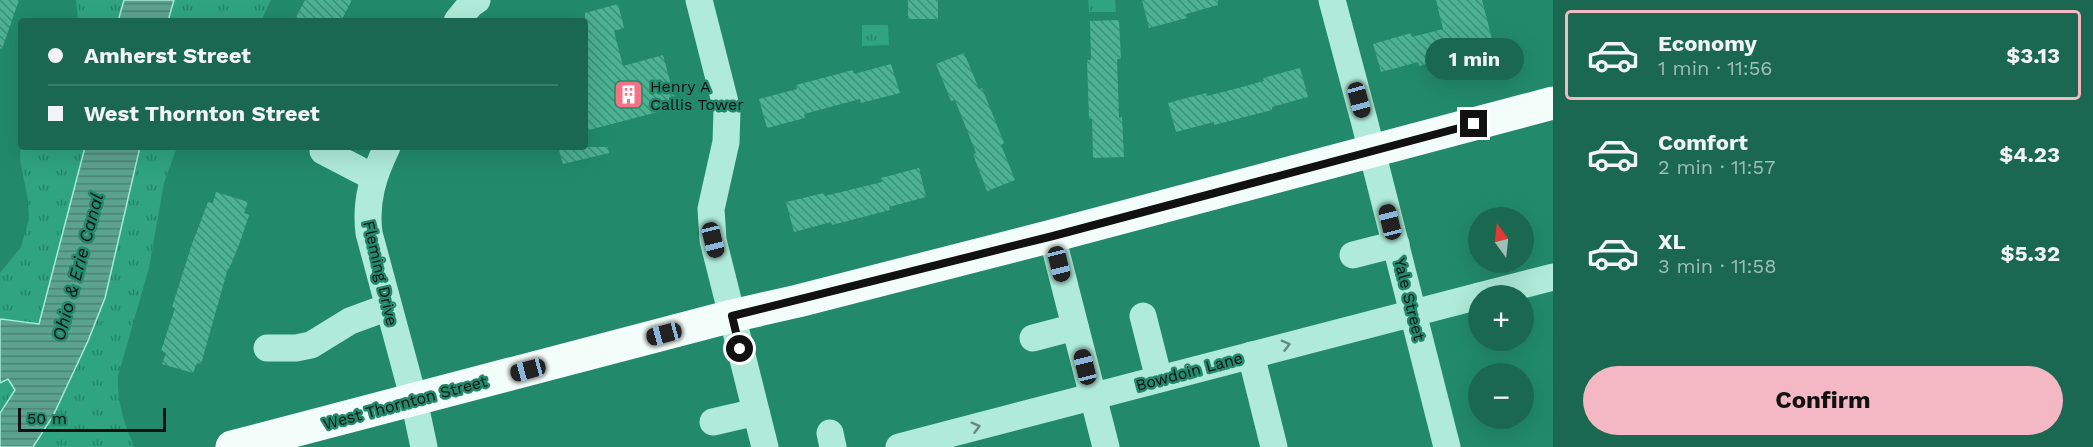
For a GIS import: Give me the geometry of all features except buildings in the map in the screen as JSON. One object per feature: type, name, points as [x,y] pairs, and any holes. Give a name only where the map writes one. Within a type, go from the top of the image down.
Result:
[{"type":"main road","name":"West Thornton Street","points":[[232,447],[282,441],[414,400],[732,316],[1053,236],[1553,103]]},
{"type":"street","points":[[459,18],[477,0]]},
{"type":"street","points":[[699,0],[727,110],[726,142],[713,192],[711,225],[713,240],[765,447]]},
{"type":"street","name":"Yale Street","points":[[1332,0],[1447,447]]},
{"type":"street","name":"Fleming Drive","points":[[386,150],[373,177],[367,220],[424,447]]},
{"type":"street","points":[[324,151],[373,177]]},
{"type":"street","points":[[1053,236],[1106,447]]},
{"type":"street","points":[[1353,255],[1396,244]]},
{"type":"street","name":"Bowdoin Lane","points":[[1522,285],[1553,277]]},
{"type":"street","name":"Bowdoin Lane","points":[[899,447],[934,443],[1093,396],[1468,299]]},
{"type":"street","points":[[267,348],[296,348],[311,345],[350,321],[388,307]]},
{"type":"street","points":[[1143,316],[1159,379]]},
{"type":"street","points":[[1033,338],[1075,327]]},
{"type":"street","points":[[1251,355],[1274,447]]},
{"type":"street","points":[[713,422],[756,412]]},
{"type":"green space","points":[[76,0],[123,0],[119,18],[78,18]]},
{"type":"green space","points":[[174,0],[271,0],[262,18],[169,18]]},
{"type":"green space","points":[[1088,0],[1115,0],[1116,12],[1089,12]]},
{"type":"green space","points":[[862,25],[888,25],[889,45],[862,46]]},
{"type":"green space","points":[[20,150],[84,150],[39,324],[1,319],[0,321],[0,273],[21,247],[29,219],[28,200],[20,160]]},
{"type":"green space","points":[[140,150],[176,150],[164,183],[149,268],[118,376],[122,412],[134,447],[33,447],[53,416],[105,298]]},
{"type":"green space","points":[[8,378],[15,390],[0,411],[0,383]]},
{"type":"water","points":[[124,0],[174,0],[169,18],[119,18]]},
{"type":"water","name":"Ohio & Erie Canal","points":[[84,150],[139,150],[105,298],[53,416],[33,447],[0,447],[0,413],[15,390],[8,379],[0,383],[0,321],[1,319],[39,324]]},
{"type":"place","name":"Henry A Callis Tower","points":[[629,95]]},
{"type":"route","points":[[740,349],[732,316],[1053,236],[1474,124]]}]
